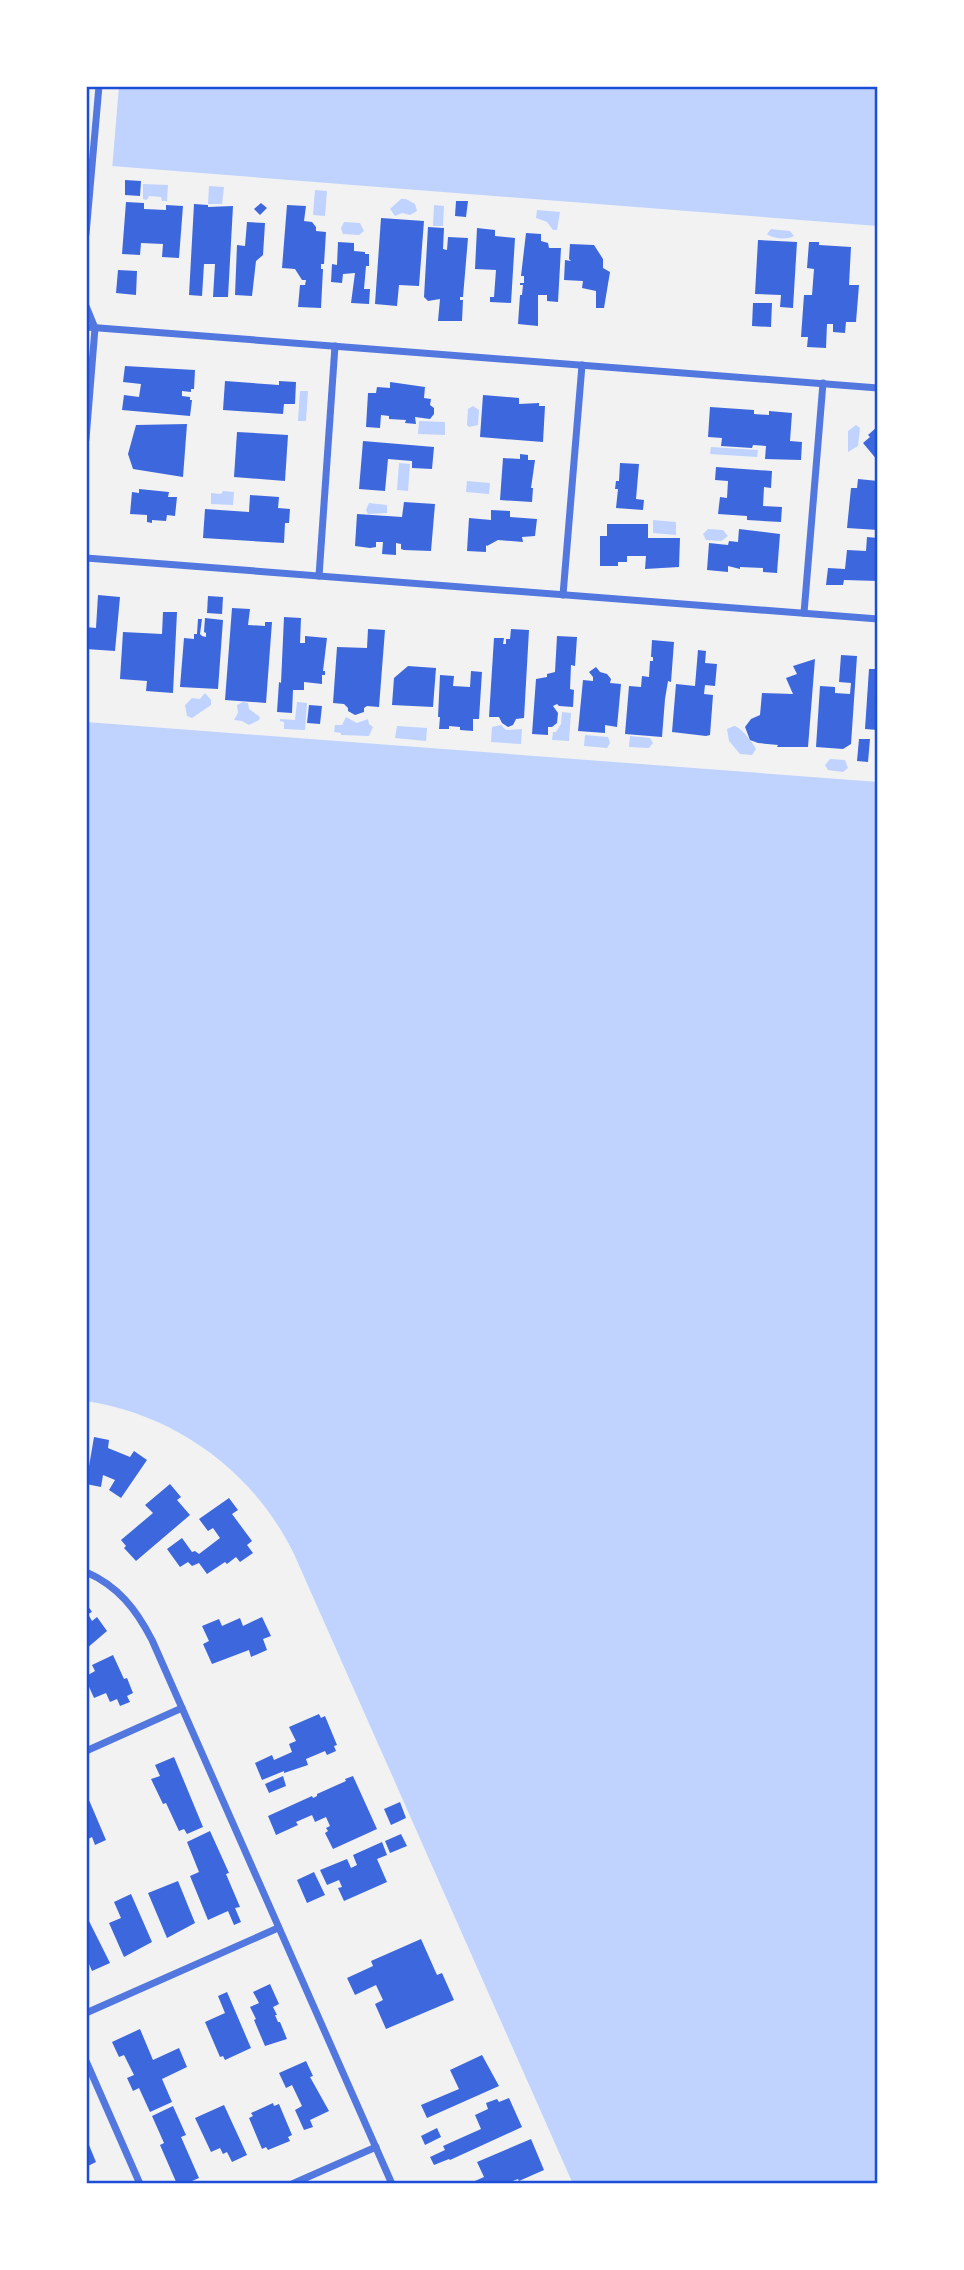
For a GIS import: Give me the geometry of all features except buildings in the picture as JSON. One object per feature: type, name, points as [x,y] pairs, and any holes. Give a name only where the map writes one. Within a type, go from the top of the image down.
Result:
[{"type":"street","points":[[86,234],[99,86]]},
{"type":"street","points":[[86,306],[95,328],[86,439]]},
{"type":"street","points":[[86,327],[878,388]]},
{"type":"street","points":[[319,576],[335,346]]},
{"type":"street","points":[[563,595],[582,365]]},
{"type":"street","points":[[804,613],[823,383]]},
{"type":"street","points":[[86,558],[878,619]]},
{"type":"street","points":[[86,1572],[117,1591],[136,1612],[152,1640],[392,2184]]},
{"type":"street","points":[[86,1751],[182,1708]]},
{"type":"street","points":[[86,2013],[278,1927]]},
{"type":"street","points":[[86,2062],[140,2184]]},
{"type":"street","points":[[292,2184],[376,2147]]},
{"type":"water","points":[[86,86],[878,86],[878,226],[86,164]]},
{"type":"water","points":[[143,184],[168,185],[167,201],[162,201],[161,197],[149,196],[147,200],[143,199]]},
{"type":"water","points":[[209,186],[224,187],[222,204],[208,204]]},
{"type":"water","points":[[315,190],[327,191],[325,216],[313,215]]},
{"type":"water","points":[[401,199],[415,204],[417,211],[410,215],[402,213],[395,216],[390,209]]},
{"type":"water","points":[[434,205],[444,206],[443,226],[433,226]]},
{"type":"water","points":[[537,210],[560,212],[557,230],[536,218]]},
{"type":"water","points":[[344,222],[360,223],[364,231],[359,235],[343,234],[341,228]]},
{"type":"water","points":[[771,229],[790,231],[794,236],[773,237],[767,234]]},
{"type":"water","points":[[300,391],[308,391],[306,421],[298,421]]},
{"type":"water","points":[[473,406],[479,410],[478,425],[469,427],[468,409]]},
{"type":"water","points":[[419,421],[445,422],[445,435],[418,434]]},
{"type":"water","points":[[856,425],[860,428],[858,446],[848,452],[848,431]]},
{"type":"water","points":[[711,447],[758,450],[757,457],[710,454]]},
{"type":"water","points":[[399,463],[410,464],[408,491],[397,490]]},
{"type":"water","points":[[467,481],[490,483],[489,494],[466,492]]},
{"type":"water","points":[[223,491],[234,492],[233,505],[211,504],[211,493],[221,494]]},
{"type":"water","points":[[369,503],[387,505],[387,513],[368,514],[366,510]]},
{"type":"water","points":[[653,520],[676,522],[676,535],[653,533]]},
{"type":"water","points":[[708,529],[723,530],[728,536],[721,541],[706,540],[703,534]]},
{"type":"water","points":[[205,693],[211,700],[211,705],[192,718],[187,716],[185,705],[192,698],[200,699]]},
{"type":"water","points":[[297,702],[307,703],[305,730],[284,729],[284,722],[280,719],[295,720]]},
{"type":"water","points":[[248,703],[249,709],[260,717],[259,720],[249,725],[234,720],[238,713],[237,705]]},
{"type":"water","points":[[562,712],[571,713],[569,741],[552,740],[553,732],[556,732],[561,724]]},
{"type":"water","points":[[346,717],[357,723],[368,719],[373,727],[369,736],[341,735],[334,732],[335,725],[342,725]]},
{"type":"water","points":[[86,722],[878,782],[878,2184],[573,2184],[294,1554],[277,1524],[235,1473],[209,1452],[151,1419],[86,1401]]},
{"type":"water","points":[[501,725],[506,730],[522,729],[521,744],[491,742],[492,727]]},
{"type":"water","points":[[397,726],[427,728],[426,741],[395,738]]},
{"type":"water","points":[[734,726],[743,732],[756,749],[752,755],[740,754],[729,741],[727,729]]},
{"type":"water","points":[[585,735],[608,737],[610,743],[607,748],[584,746]]},
{"type":"water","points":[[630,736],[650,738],[653,743],[649,748],[629,747]]},
{"type":"water","points":[[830,759],[845,760],[848,768],[843,772],[828,770],[825,765]]},
{"type":"pier","points":[[86,86],[119,86],[112,170],[86,168]]}]
